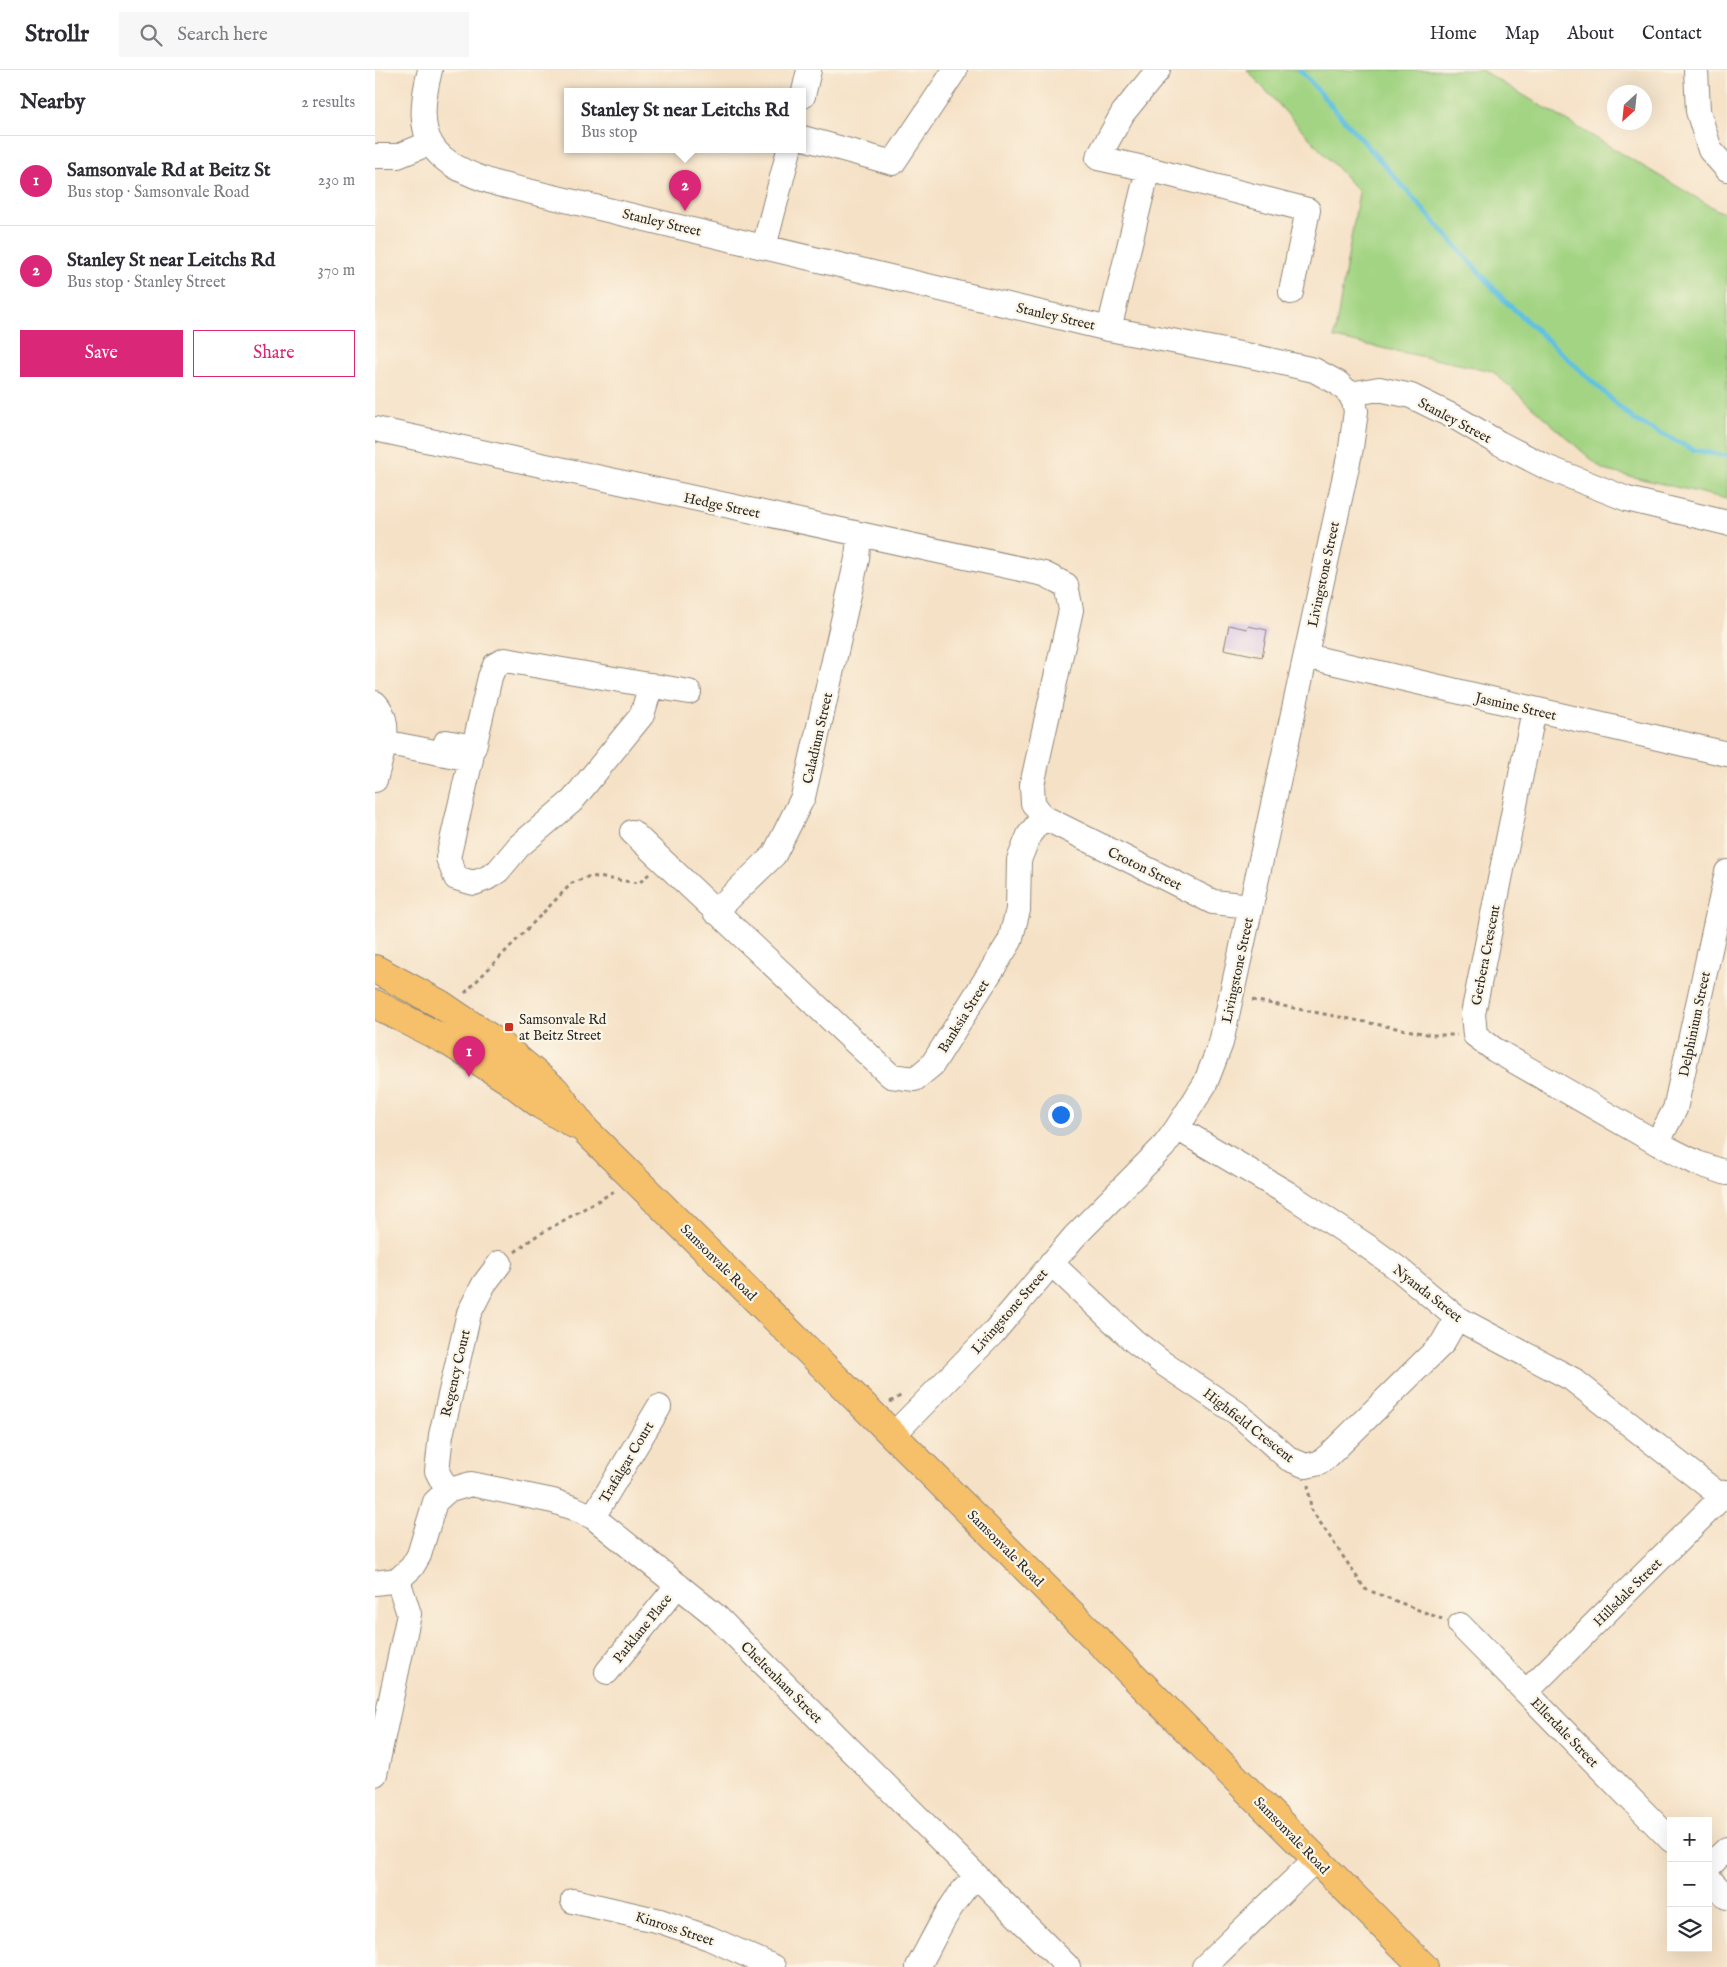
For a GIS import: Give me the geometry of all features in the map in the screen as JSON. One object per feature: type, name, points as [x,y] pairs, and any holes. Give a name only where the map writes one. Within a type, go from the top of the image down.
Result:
[{"type":"main road","name":"Samsonvale Road","points":[[375,968],[440,1004],[502,1046],[555,1090],[586,1131],[893,1435],[1424,1967]]},
{"type":"main road","name":"Samsonvale Road","points":[[375,1004],[449,1042],[507,1079],[541,1105],[586,1131]]},
{"type":"street","points":[[375,156],[398,156],[430,143],[424,125],[423,114],[429,70]]},
{"type":"street","points":[[805,88],[809,70]]},
{"type":"street","points":[[806,139],[893,163],[955,70]]},
{"type":"street","points":[[1158,70],[1123,112],[1098,158],[1308,210],[1291,292]]},
{"type":"street","points":[[1696,70],[1698,111],[1711,150],[1727,169]]},
{"type":"street","name":"Stanley Street","points":[[430,143],[453,166],[498,184],[1109,329],[1314,370],[1328,377],[1350,394],[1379,389],[1394,391],[1411,396],[1458,419],[1546,467],[1609,492],[1627,499],[1727,523]]},
{"type":"street","points":[[764,247],[788,153]]},
{"type":"street","points":[[1109,329],[1148,169]]},
{"type":"street","name":"Livingstone Street","points":[[893,1435],[993,1333],[1073,1237],[1164,1146],[1205,1084],[1221,1043],[1355,424],[1356,411],[1350,394]]},
{"type":"street","name":"Hedge Street","points":[[375,429],[1044,574],[1066,585],[1071,610],[1032,785],[1033,803],[1043,818]]},
{"type":"street","name":"Caladium Street","points":[[715,912],[774,855],[803,797],[857,558],[859,535]]},
{"type":"street","name":"Jasmine Street","points":[[1306,656],[1727,754]]},
{"type":"street","points":[[385,736],[474,747],[490,677],[495,665],[505,660],[689,692]]},
{"type":"street","points":[[385,736],[471,758],[448,858],[456,878],[474,882],[487,878],[498,871],[519,846],[572,801],[642,715],[651,685]]},
{"type":"street","points":[[375,702],[382,710],[385,721],[385,736],[375,780]]},
{"type":"street","name":"Gerbera Crescent","points":[[1475,1035],[1473,1014],[1534,710]]},
{"type":"street","name":"Banksia Street","points":[[632,832],[891,1076],[915,1079],[932,1065],[1010,940],[1019,910],[1019,860],[1029,835],[1043,818]]},
{"type":"street","name":"Croton Street","points":[[1043,818],[1213,902],[1251,906]]},
{"type":"street","name":"Delphinium Street","points":[[1657,1143],[1675,1109],[1727,872]]},
{"type":"street","points":[[1475,1035],[1495,1050],[1657,1143],[1697,1163],[1727,1173]]},
{"type":"street","name":"Nyanda Street","points":[[1177,1128],[1287,1193],[1370,1248],[1457,1318],[1572,1379],[1725,1495]]},
{"type":"street","name":"Regency Court","points":[[447,1491],[437,1471],[441,1435],[466,1322],[484,1284],[500,1263]]},
{"type":"street","name":"Highfield Crescent","points":[[1051,1263],[1134,1341],[1164,1364],[1237,1413],[1289,1459],[1306,1466],[1319,1463],[1328,1456],[1442,1344],[1457,1318]]},
{"type":"street","name":"Trafalgar Court","points":[[593,1517],[659,1407]]},
{"type":"street","name":"Cheltenham Street","points":[[447,1491],[471,1484],[553,1501],[593,1517],[678,1584],[715,1616],[1068,1967]]},
{"type":"street","points":[[375,1774],[409,1614],[386,1581],[412,1567],[419,1555],[435,1502],[447,1491]]},
{"type":"street","name":"Hillsdale Street","points":[[1526,1692],[1725,1495]]},
{"type":"street","name":"Parklane Place","points":[[607,1672],[678,1584]]},
{"type":"street","name":"Ellerdale Street","points":[[1460,1624],[1667,1836]]},
{"type":"street","points":[[1712,1863],[1727,1849]]},
{"type":"street","points":[[1204,1967],[1316,1859]]},
{"type":"street","points":[[918,1967],[947,1914],[966,1886],[976,1877]]},
{"type":"street","points":[[1712,1882],[1727,1897]]},
{"type":"street","name":"Kinross Street","points":[[573,1901],[661,1921],[709,1938],[774,1967]]},
{"type":"path","points":[[465,993],[572,883],[590,876],[639,883],[662,861]]},
{"type":"path","points":[[1253,1000],[1432,1035],[1475,1035]]},
{"type":"path","points":[[500,1263],[533,1238],[615,1191]]},
{"type":"path","points":[[1306,1466],[1311,1509],[1365,1589],[1460,1624]]},
{"type":"green space","points":[[1247,70],[1481,70],[1717,210],[1727,214],[1727,499],[1603,470],[1492,371],[1334,338],[1359,192]]},
{"type":"building","points":[[1229,625],[1247,629],[1248,626],[1267,630],[1262,657],[1224,649]]},
{"type":"waterway","points":[[1300,70],[1503,299],[1634,420],[1694,450],[1727,456]]},
{"type":"place","name":"Stanley St near Leitchs Rd","points":[[685,211]]},
{"type":"place","name":"Samsonvale Rd at Beitz Street","points":[[509,1027]]},
{"type":"place","name":"Samsonvale Rd at Beitz St","points":[[469,1077]]}]
